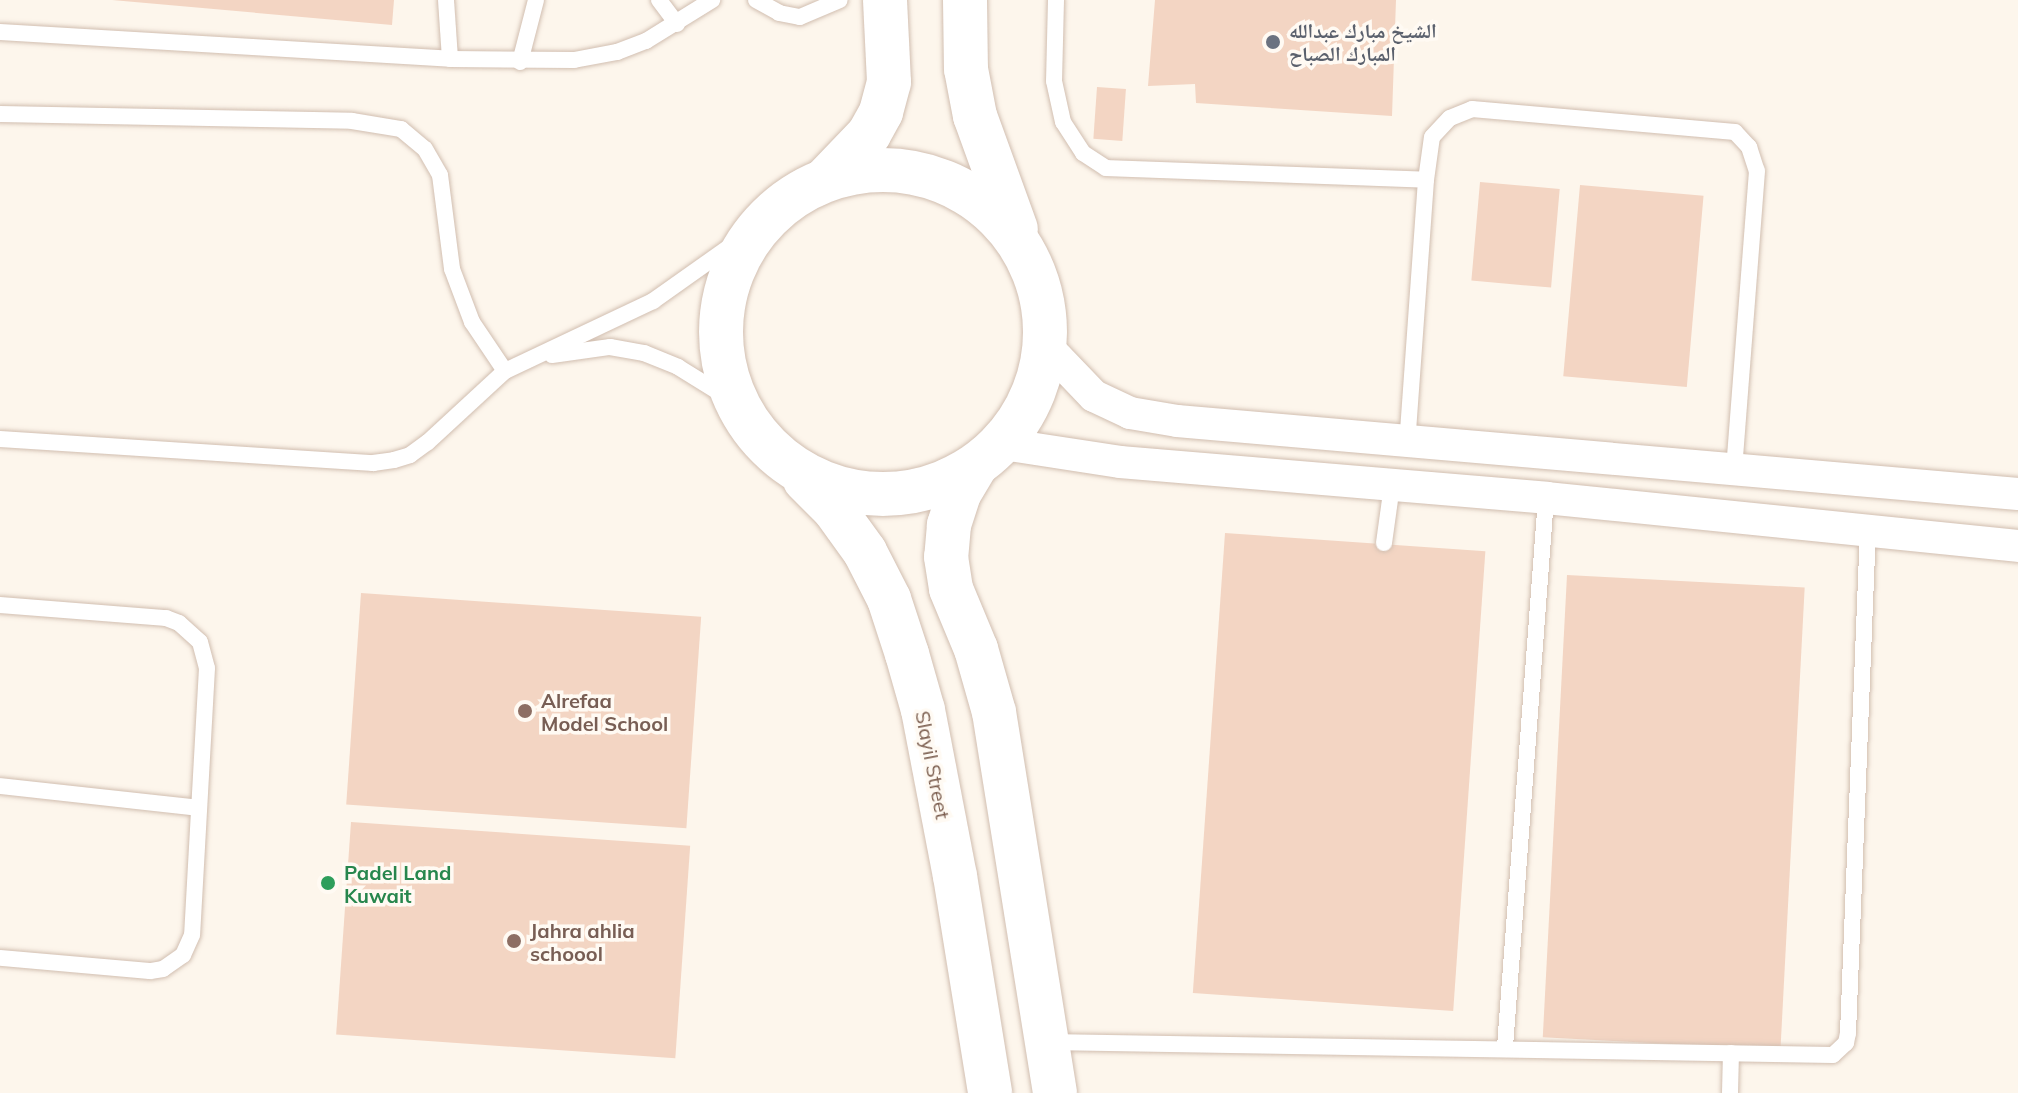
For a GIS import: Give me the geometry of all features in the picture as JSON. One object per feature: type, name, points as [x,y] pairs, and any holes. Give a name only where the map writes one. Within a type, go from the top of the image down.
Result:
[{"type":"main road","points":[[827,178],[869,134],[881,112],[889,82],[885,0]]},
{"type":"main road","points":[[965,0],[966,69],[975,116],[986,154],[1043,297],[1046,346],[1033,399],[955,504],[946,557],[951,589],[976,649],[994,712],[1055,1093]]},
{"type":"main road","points":[[827,178],[883,168],[939,178],[988,207],[1024,250]]},
{"type":"main road","name":"Slayil Street","points":[[827,178],[788,199],[756,228],[734,266],[721,308],[724,370],[750,427],[834,509],[865,552],[889,599],[923,710],[952,861],[990,1093]]},
{"type":"main road","points":[[795,470],[849,492],[908,494],[963,475],[989,456]]},
{"type":"street","points":[[1046,346],[1094,396],[1130,413],[1177,421],[2018,494]]},
{"type":"street","points":[[989,456],[1120,462],[1546,498],[2018,546]]},
{"type":"lane","points":[[446,0],[450,59]]},
{"type":"lane","points":[[520,62],[536,0]]},
{"type":"lane","points":[[659,0],[677,24]]},
{"type":"lane","points":[[0,32],[450,59],[520,62],[574,60],[617,52],[677,24],[712,0]]},
{"type":"lane","points":[[756,0],[779,13],[800,17],[840,0]]},
{"type":"lane","points":[[1056,0],[1054,81],[1063,122],[1083,153],[1106,168],[1426,180]]},
{"type":"lane","points":[[1407,443],[1426,180],[1432,137],[1450,118],[1472,109],[1735,132],[1749,147],[1757,171],[1734,471]]},
{"type":"lane","points":[[0,114],[352,121],[401,129],[425,149],[440,175],[452,269],[472,322],[505,371]]},
{"type":"lane","points":[[0,439],[384,462],[410,455],[505,371],[653,301],[756,228]]},
{"type":"lane","points":[[531,357],[610,347],[644,353],[678,367],[741,406]]},
{"type":"lane","points":[[1384,543],[1392,485]]},
{"type":"lane","points":[[1505,1047],[1546,498]]},
{"type":"lane","points":[[1046,1042],[1505,1047],[1833,1055],[1846,1043],[1868,529]]},
{"type":"lane","points":[[0,605],[166,618],[191,631],[205,654],[207,668],[189,946],[175,963],[150,971],[0,958]]},
{"type":"lane","points":[[0,786],[199,808]]},
{"type":"lane","points":[[1730,1093],[1731,1053]]},
{"type":"building","points":[[112,0],[394,0],[392,25]]},
{"type":"building","name":"الشيخ مبارك عبدالله المبارك الصباح","points":[[1155,0],[1396,0],[1392,116],[1196,103],[1195,84],[1148,86]]},
{"type":"building","points":[[1097,87],[1126,89],[1122,141],[1093,139]]},
{"type":"building","points":[[1480,182],[1560,189],[1551,288],[1471,281]]},
{"type":"building","points":[[1580,185],[1704,196],[1687,387],[1563,376]]},
{"type":"building","points":[[1225,533],[1485,551],[1453,1011],[1193,993]]},
{"type":"building","points":[[1567,575],[1805,587],[1780,1050],[1543,1037]]},
{"type":"building","name":"Alrefaa Model School","points":[[361,593],[701,617],[686,828],[346,804]]},
{"type":"building","name":"Jahra ahlia schoool","points":[[351,822],[690,846],[675,1058],[336,1034]]},
{"type":"place","name":"الشيخ مبارك عبدالله المبارك الصباح","points":[[1273,42]]},
{"type":"place","name":"Alrefaa Model School","points":[[525,711]]},
{"type":"place","name":"Padel Land Kuwait","points":[[328,883]]},
{"type":"place","name":"Jahra ahlia schoool","points":[[514,941]]}]
